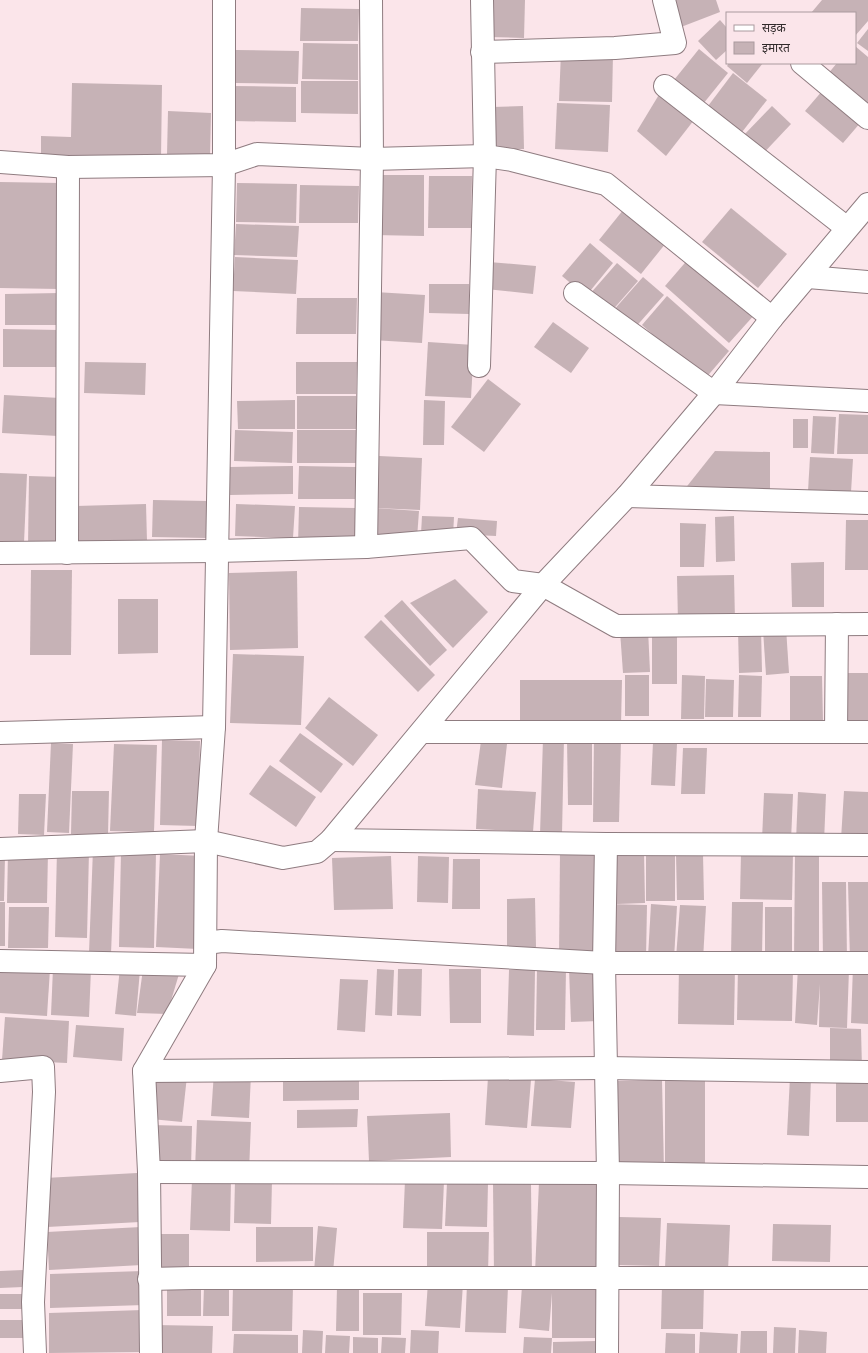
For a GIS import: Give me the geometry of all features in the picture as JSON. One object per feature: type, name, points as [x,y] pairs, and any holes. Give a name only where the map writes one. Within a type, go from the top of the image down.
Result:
[{"type":"street","points":[[151,1353],[149,1172],[144,1071],[205,965],[206,841],[214,728],[224,165],[224,0]]},
{"type":"street","points":[[366,547],[372,159],[371,0]]},
{"type":"street","points":[[479,366],[485,156],[482,0]]},
{"type":"street","points":[[482,52],[615,48],[675,43],[664,0]]},
{"type":"street","points":[[803,64],[868,118]]},
{"type":"street","points":[[665,86],[847,228]]},
{"type":"street","points":[[0,162],[68,167],[224,165],[257,154],[372,159],[485,156],[512,160],[606,184],[772,318]]},
{"type":"street","points":[[67,553],[68,167]]},
{"type":"street","points":[[0,849],[206,841],[282,858],[317,852],[331,840],[543,585],[627,496],[714,393],[772,318],[868,204]]},
{"type":"street","points":[[808,277],[868,282]]},
{"type":"street","points":[[575,293],[714,393],[868,401]]},
{"type":"street","points":[[627,496],[868,503]]},
{"type":"street","points":[[0,553],[216,551],[366,547],[471,538],[513,581],[543,585],[616,626],[868,624]]},
{"type":"street","points":[[836,732],[837,624]]},
{"type":"street","points":[[0,732],[214,728]]},
{"type":"street","points":[[422,732],[868,732]]},
{"type":"street","points":[[331,840],[606,844],[868,845]]},
{"type":"street","points":[[606,844],[604,963],[608,1173],[607,1353]]},
{"type":"street","points":[[206,943],[222,941],[604,963],[868,963]]},
{"type":"street","points":[[0,961],[205,965]]},
{"type":"street","points":[[0,1071],[43,1067],[44,1092],[32,1302],[36,1353]]},
{"type":"street","points":[[144,1071],[605,1068],[868,1072]]},
{"type":"street","points":[[149,1172],[608,1173],[868,1177]]},
{"type":"street","points":[[149,1279],[868,1278]]},
{"type":"building","points":[[490,0],[525,0],[524,38],[489,37]]},
{"type":"building","points":[[671,0],[716,0],[720,12],[681,27]]},
{"type":"building","points":[[822,0],[868,0],[868,21],[856,35],[856,12],[812,12]]},
{"type":"building","points":[[301,8],[359,9],[358,41],[300,41]]},
{"type":"building","points":[[720,20],[726,27],[726,51],[716,60],[698,41]]},
{"type":"building","points":[[868,29],[868,51],[857,43]]},
{"type":"building","points":[[303,43],[358,44],[358,80],[302,79]]},
{"type":"building","points":[[856,47],[868,57],[868,109],[827,75],[836,64],[856,64]]},
{"type":"building","points":[[699,49],[728,73],[699,109],[670,85]]},
{"type":"building","points":[[236,50],[299,51],[298,84],[235,83]]},
{"type":"building","points":[[561,52],[613,54],[612,102],[559,101]]},
{"type":"building","points":[[728,64],[762,64],[747,83],[727,66]]},
{"type":"building","points":[[733,73],[767,100],[739,136],[705,110]]},
{"type":"building","points":[[301,81],[358,81],[358,114],[301,113]]},
{"type":"building","points":[[72,83],[162,85],[161,159],[41,157],[41,136],[71,137]]},
{"type":"building","points":[[233,86],[296,87],[296,122],[232,121]]},
{"type":"building","points":[[823,90],[861,122],[843,143],[805,111]]},
{"type":"building","points":[[660,93],[694,120],[666,156],[637,131]]},
{"type":"building","points":[[557,103],[610,105],[608,152],[555,149]]},
{"type":"building","points":[[523,106],[524,149],[493,149],[492,107]]},
{"type":"building","points":[[772,106],[791,124],[760,157],[741,138]]},
{"type":"building","points":[[168,111],[211,113],[210,156],[167,155]]},
{"type":"building","points":[[374,175],[424,175],[424,236],[374,235]]},
{"type":"building","points":[[429,176],[472,176],[471,228],[428,228]]},
{"type":"building","points":[[0,182],[61,183],[59,289],[0,288]]},
{"type":"building","points":[[237,183],[297,184],[296,223],[236,222]]},
{"type":"building","points":[[300,185],[359,186],[358,223],[299,223]]},
{"type":"building","points":[[628,204],[670,238],[641,274],[599,240]]},
{"type":"building","points":[[731,208],[787,254],[758,288],[702,242]]},
{"type":"building","points":[[236,224],[299,226],[297,257],[234,255]]},
{"type":"building","points":[[590,243],[613,263],[586,296],[562,276]]},
{"type":"building","points":[[235,257],[298,260],[296,294],[233,291]]},
{"type":"building","points":[[690,257],[756,313],[729,343],[665,286]]},
{"type":"building","points":[[489,262],[536,266],[533,294],[486,289]]},
{"type":"building","points":[[617,263],[638,281],[610,313],[589,295]]},
{"type":"building","points":[[643,277],[664,295],[633,330],[612,312]]},
{"type":"building","points":[[429,284],[469,284],[469,314],[429,313]]},
{"type":"building","points":[[375,292],[425,295],[422,343],[372,340]]},
{"type":"building","points":[[59,293],[59,325],[5,325],[5,294]]},
{"type":"building","points":[[667,296],[729,351],[704,380],[642,325]]},
{"type":"building","points":[[297,298],[357,298],[356,334],[296,334]]},
{"type":"building","points":[[553,322],[589,348],[571,373],[534,347]]},
{"type":"building","points":[[3,329],[60,330],[60,367],[3,367]]},
{"type":"building","points":[[428,342],[474,345],[471,398],[425,396]]},
{"type":"building","points":[[85,362],[146,363],[145,395],[84,393]]},
{"type":"building","points":[[296,362],[357,362],[356,394],[296,394]]},
{"type":"building","points":[[488,379],[521,404],[484,452],[451,427]]},
{"type":"building","points":[[4,395],[60,398],[58,436],[2,433]]},
{"type":"building","points":[[297,396],[356,396],[356,429],[297,429]]},
{"type":"building","points":[[295,400],[295,429],[238,429],[237,401]]},
{"type":"building","points":[[424,400],[445,401],[444,445],[423,445]]},
{"type":"building","points":[[839,414],[868,415],[868,454],[837,454]]},
{"type":"building","points":[[813,416],[836,417],[834,454],[811,453]]},
{"type":"building","points":[[793,419],[808,419],[808,448],[793,448]]},
{"type":"building","points":[[235,430],[293,432],[292,463],[234,461]]},
{"type":"building","points":[[297,430],[356,430],[356,463],[297,463]]},
{"type":"building","points":[[715,451],[770,452],[770,495],[680,495]]},
{"type":"building","points":[[379,456],[422,458],[420,510],[376,508]]},
{"type":"building","points":[[810,457],[853,459],[851,492],[808,491]]},
{"type":"building","points":[[293,466],[293,494],[230,495],[230,467]]},
{"type":"building","points":[[299,466],[356,467],[356,499],[298,499]]},
{"type":"building","points":[[0,473],[27,474],[24,543],[0,542]]},
{"type":"building","points":[[29,476],[62,477],[61,547],[28,547]]},
{"type":"building","points":[[153,500],[208,501],[207,538],[152,537]]},
{"type":"building","points":[[146,504],[147,541],[77,543],[76,506]]},
{"type":"building","points":[[236,504],[295,506],[293,538],[235,536]]},
{"type":"building","points":[[299,507],[356,508],[355,547],[298,545]]},
{"type":"building","points":[[375,508],[419,511],[417,538],[373,536]]},
{"type":"building","points":[[422,516],[454,517],[453,536],[421,534]]},
{"type":"building","points":[[734,516],[735,561],[716,562],[715,517]]},
{"type":"building","points":[[458,518],[497,521],[496,536],[456,534]]},
{"type":"building","points":[[846,520],[868,520],[868,570],[845,570]]},
{"type":"building","points":[[680,523],[706,524],[704,567],[680,567]]},
{"type":"building","points":[[824,562],[824,607],[792,607],[791,563]]},
{"type":"building","points":[[31,570],[72,570],[71,655],[30,655]]},
{"type":"building","points":[[297,571],[298,648],[230,650],[229,573]]},
{"type":"building","points":[[734,575],[735,621],[678,623],[677,576]]},
{"type":"building","points":[[455,579],[488,612],[453,648],[410,603]]},
{"type":"building","points":[[118,599],[158,599],[158,653],[118,654]]},
{"type":"building","points":[[402,600],[447,650],[430,666],[384,616]]},
{"type":"building","points":[[381,620],[435,675],[418,692],[364,637]]},
{"type":"building","points":[[761,628],[762,672],[739,673],[738,629]]},
{"type":"building","points":[[786,628],[789,673],[766,675],[763,630]]},
{"type":"building","points":[[648,629],[650,672],[623,673],[620,631]]},
{"type":"building","points":[[652,629],[677,629],[677,684],[652,684]]},
{"type":"building","points":[[233,654],[304,656],[301,725],[230,723]]},
{"type":"building","points":[[845,673],[868,673],[868,721],[843,720]]},
{"type":"building","points":[[625,675],[649,675],[649,716],[625,716]]},
{"type":"building","points":[[682,675],[705,676],[704,719],[681,719]]},
{"type":"building","points":[[739,675],[762,676],[761,717],[738,717]]},
{"type":"building","points":[[790,676],[822,676],[823,722],[790,722]]},
{"type":"building","points":[[706,679],[734,680],[733,717],[705,717]]},
{"type":"building","points":[[520,680],[622,680],[621,725],[520,725]]},
{"type":"building","points":[[329,697],[378,735],[353,766],[305,728]]},
{"type":"building","points":[[300,733],[343,764],[321,793],[279,761]]},
{"type":"building","points":[[592,737],[592,805],[568,805],[567,738]]},
{"type":"building","points":[[543,738],[564,738],[562,834],[540,834]]},
{"type":"building","points":[[594,738],[621,739],[619,822],[593,822]]},
{"type":"building","points":[[162,740],[200,741],[198,826],[160,825]]},
{"type":"building","points":[[481,741],[507,744],[502,788],[475,785]]},
{"type":"building","points":[[653,742],[677,744],[675,786],[651,785]]},
{"type":"building","points":[[51,743],[73,744],[69,833],[47,832]]},
{"type":"building","points":[[114,744],[157,745],[154,832],[110,831]]},
{"type":"building","points":[[683,748],[707,748],[705,794],[681,794]]},
{"type":"building","points":[[270,765],[316,797],[296,827],[249,794]]},
{"type":"building","points":[[478,789],[536,792],[533,832],[476,829]]},
{"type":"building","points":[[72,791],[109,791],[108,835],[71,834]]},
{"type":"building","points":[[844,791],[868,792],[868,841],[841,839]]},
{"type":"building","points":[[798,792],[826,794],[824,842],[796,841]]},
{"type":"building","points":[[764,793],[793,794],[791,841],[762,840]]},
{"type":"building","points":[[19,794],[46,794],[44,835],[18,834]]},
{"type":"building","points":[[93,849],[115,850],[111,954],[89,953]]},
{"type":"building","points":[[57,850],[89,851],[87,938],[55,937]]},
{"type":"building","points":[[8,851],[48,851],[47,903],[7,903]]},
{"type":"building","points":[[560,851],[599,852],[599,958],[559,958]]},
{"type":"building","points":[[121,852],[156,852],[154,948],[119,947]]},
{"type":"building","points":[[644,852],[645,903],[617,904],[615,853]]},
{"type":"building","points":[[675,852],[675,901],[646,901],[646,853]]},
{"type":"building","points":[[741,852],[793,853],[792,900],[740,899]]},
{"type":"building","points":[[160,854],[202,856],[198,949],[156,947]]},
{"type":"building","points":[[676,854],[703,854],[704,900],[677,900]]},
{"type":"building","points":[[795,854],[819,854],[819,960],[794,960]]},
{"type":"building","points":[[0,856],[5,856],[4,901],[0,901]]},
{"type":"building","points":[[391,856],[393,909],[334,910],[332,858]]},
{"type":"building","points":[[418,856],[449,857],[448,903],[417,902]]},
{"type":"building","points":[[453,859],[480,859],[480,909],[452,909]]},
{"type":"building","points":[[822,882],[846,882],[847,961],[823,961]]},
{"type":"building","points":[[848,882],[868,882],[868,961],[850,961]]},
{"type":"building","points":[[535,898],[536,947],[507,947],[507,899]]},
{"type":"building","points":[[0,902],[5,902],[5,946],[0,946]]},
{"type":"building","points":[[732,902],[763,902],[762,956],[731,956]]},
{"type":"building","points":[[607,904],[647,905],[646,958],[606,958]]},
{"type":"building","points":[[651,904],[677,906],[674,959],[648,957]]},
{"type":"building","points":[[680,905],[706,906],[703,960],[676,958]]},
{"type":"building","points":[[9,907],[49,907],[48,948],[8,948]]},
{"type":"building","points":[[765,907],[792,907],[792,956],[765,957]]},
{"type":"building","points":[[0,966],[50,969],[47,1016],[0,1013]]},
{"type":"building","points":[[679,966],[735,967],[734,1025],[678,1024]]},
{"type":"building","points":[[738,966],[793,967],[792,1021],[737,1020]]},
{"type":"building","points":[[853,966],[868,967],[868,1024],[851,1023]]},
{"type":"building","points":[[798,967],[849,969],[847,1028],[819,1027],[820,984],[817,1025],[795,1023]]},
{"type":"building","points":[[53,968],[91,969],[89,1017],[51,1015]]},
{"type":"building","points":[[120,968],[140,970],[136,1016],[115,1014]]},
{"type":"building","points":[[537,968],[566,968],[565,1030],[536,1030]]},
{"type":"building","points":[[596,968],[599,1021],[571,1022],[569,969]]},
{"type":"building","points":[[143,969],[179,974],[167,1014],[137,1013]]},
{"type":"building","points":[[377,969],[394,970],[392,1016],[375,1015]]},
{"type":"building","points":[[398,969],[422,969],[421,1016],[397,1015]]},
{"type":"building","points":[[449,969],[481,969],[481,1023],[450,1023]]},
{"type":"building","points":[[509,970],[535,970],[534,1036],[507,1035]]},
{"type":"building","points":[[340,979],[368,980],[365,1032],[337,1030]]},
{"type":"building","points":[[5,1017],[69,1021],[67,1063],[2,1060]]},
{"type":"building","points":[[76,1025],[124,1028],[122,1061],[73,1057]]},
{"type":"building","points":[[830,1028],[861,1029],[862,1069],[830,1069]]},
{"type":"building","points":[[214,1072],[251,1074],[249,1118],[211,1116]]},
{"type":"building","points":[[156,1073],[187,1076],[182,1122],[151,1119]]},
{"type":"building","points":[[283,1074],[359,1074],[359,1100],[283,1101]]},
{"type":"building","points":[[836,1076],[868,1076],[868,1122],[836,1122]]},
{"type":"building","points":[[488,1077],[531,1080],[527,1128],[485,1125]]},
{"type":"building","points":[[790,1077],[811,1077],[809,1136],[787,1135]]},
{"type":"building","points":[[535,1079],[575,1082],[571,1128],[531,1126]]},
{"type":"building","points":[[665,1079],[705,1079],[705,1173],[665,1173]]},
{"type":"building","points":[[662,1080],[664,1171],[619,1172],[617,1081]]},
{"type":"building","points":[[358,1109],[357,1127],[297,1128],[297,1110]]},
{"type":"building","points":[[450,1113],[451,1157],[369,1161],[367,1116]]},
{"type":"building","points":[[197,1120],[251,1122],[249,1172],[195,1169]]},
{"type":"building","points":[[151,1125],[192,1126],[191,1169],[150,1169]]},
{"type":"building","points":[[137,1173],[140,1222],[47,1227],[45,1178]]},
{"type":"building","points":[[192,1179],[231,1180],[230,1231],[190,1230]]},
{"type":"building","points":[[235,1180],[272,1180],[271,1224],[234,1223]]},
{"type":"building","points":[[405,1180],[444,1181],[442,1229],[403,1228]]},
{"type":"building","points":[[447,1182],[488,1183],[487,1227],[445,1226]]},
{"type":"building","points":[[539,1182],[601,1184],[597,1276],[535,1273]]},
{"type":"building","points":[[493,1184],[531,1184],[532,1273],[494,1274]]},
{"type":"building","points":[[619,1217],[661,1218],[659,1266],[617,1265]]},
{"type":"building","points":[[667,1223],[730,1225],[728,1271],[665,1269]]},
{"type":"building","points":[[773,1224],[831,1225],[830,1262],[772,1261]]},
{"type":"building","points":[[318,1226],[337,1228],[333,1272],[314,1271]]},
{"type":"building","points":[[141,1227],[142,1265],[49,1270],[47,1232]]},
{"type":"building","points":[[256,1227],[313,1227],[313,1261],[256,1262]]},
{"type":"building","points":[[427,1232],[489,1232],[488,1274],[427,1273]]},
{"type":"building","points":[[158,1234],[189,1234],[189,1275],[158,1275]]},
{"type":"building","points":[[23,1270],[23,1287],[0,1288],[0,1271]]},
{"type":"building","points":[[143,1271],[144,1305],[50,1308],[50,1274]]},
{"type":"building","points":[[428,1282],[463,1284],[460,1328],[425,1326]]},
{"type":"building","points":[[662,1283],[704,1283],[703,1329],[661,1329]]},
{"type":"building","points":[[467,1284],[508,1286],[506,1333],[465,1332]]},
{"type":"building","points":[[167,1285],[201,1285],[201,1316],[167,1316]]},
{"type":"building","points":[[233,1285],[293,1285],[292,1331],[232,1331]]},
{"type":"building","points":[[204,1286],[229,1286],[229,1316],[203,1316]]},
{"type":"building","points":[[337,1286],[359,1286],[359,1331],[336,1331]]},
{"type":"building","points":[[522,1286],[596,1289],[595,1338],[552,1338],[552,1293],[549,1331],[519,1328]]},
{"type":"building","points":[[363,1293],[402,1293],[401,1335],[363,1335]]},
{"type":"building","points":[[0,1294],[28,1294],[28,1309],[0,1309]]},
{"type":"building","points":[[143,1310],[144,1352],[49,1353],[49,1313]]},
{"type":"building","points":[[0,1320],[29,1320],[29,1338],[0,1338]]},
{"type":"building","points":[[155,1325],[213,1326],[212,1353],[154,1353]]},
{"type":"building","points":[[774,1327],[796,1328],[795,1353],[773,1353]]},
{"type":"building","points":[[303,1330],[323,1331],[322,1353],[302,1353]]},
{"type":"building","points":[[411,1330],[439,1331],[438,1353],[410,1353]]},
{"type":"building","points":[[799,1330],[827,1332],[826,1353],[798,1353]]},
{"type":"building","points":[[741,1331],[767,1331],[767,1353],[740,1353]]},
{"type":"building","points":[[700,1332],[738,1334],[737,1353],[699,1353]]},
{"type":"building","points":[[666,1333],[695,1334],[695,1353],[665,1353]]},
{"type":"building","points":[[234,1334],[298,1335],[298,1353],[233,1353]]},
{"type":"building","points":[[326,1335],[350,1336],[349,1353],[325,1353]]},
{"type":"building","points":[[353,1337],[378,1338],[378,1353],[353,1353]]},
{"type":"building","points":[[382,1337],[406,1338],[405,1353],[381,1353]]},
{"type":"building","points":[[524,1337],[552,1338],[551,1353],[523,1353]]},
{"type":"building","points":[[597,1341],[597,1353],[553,1353],[553,1342]]}]
